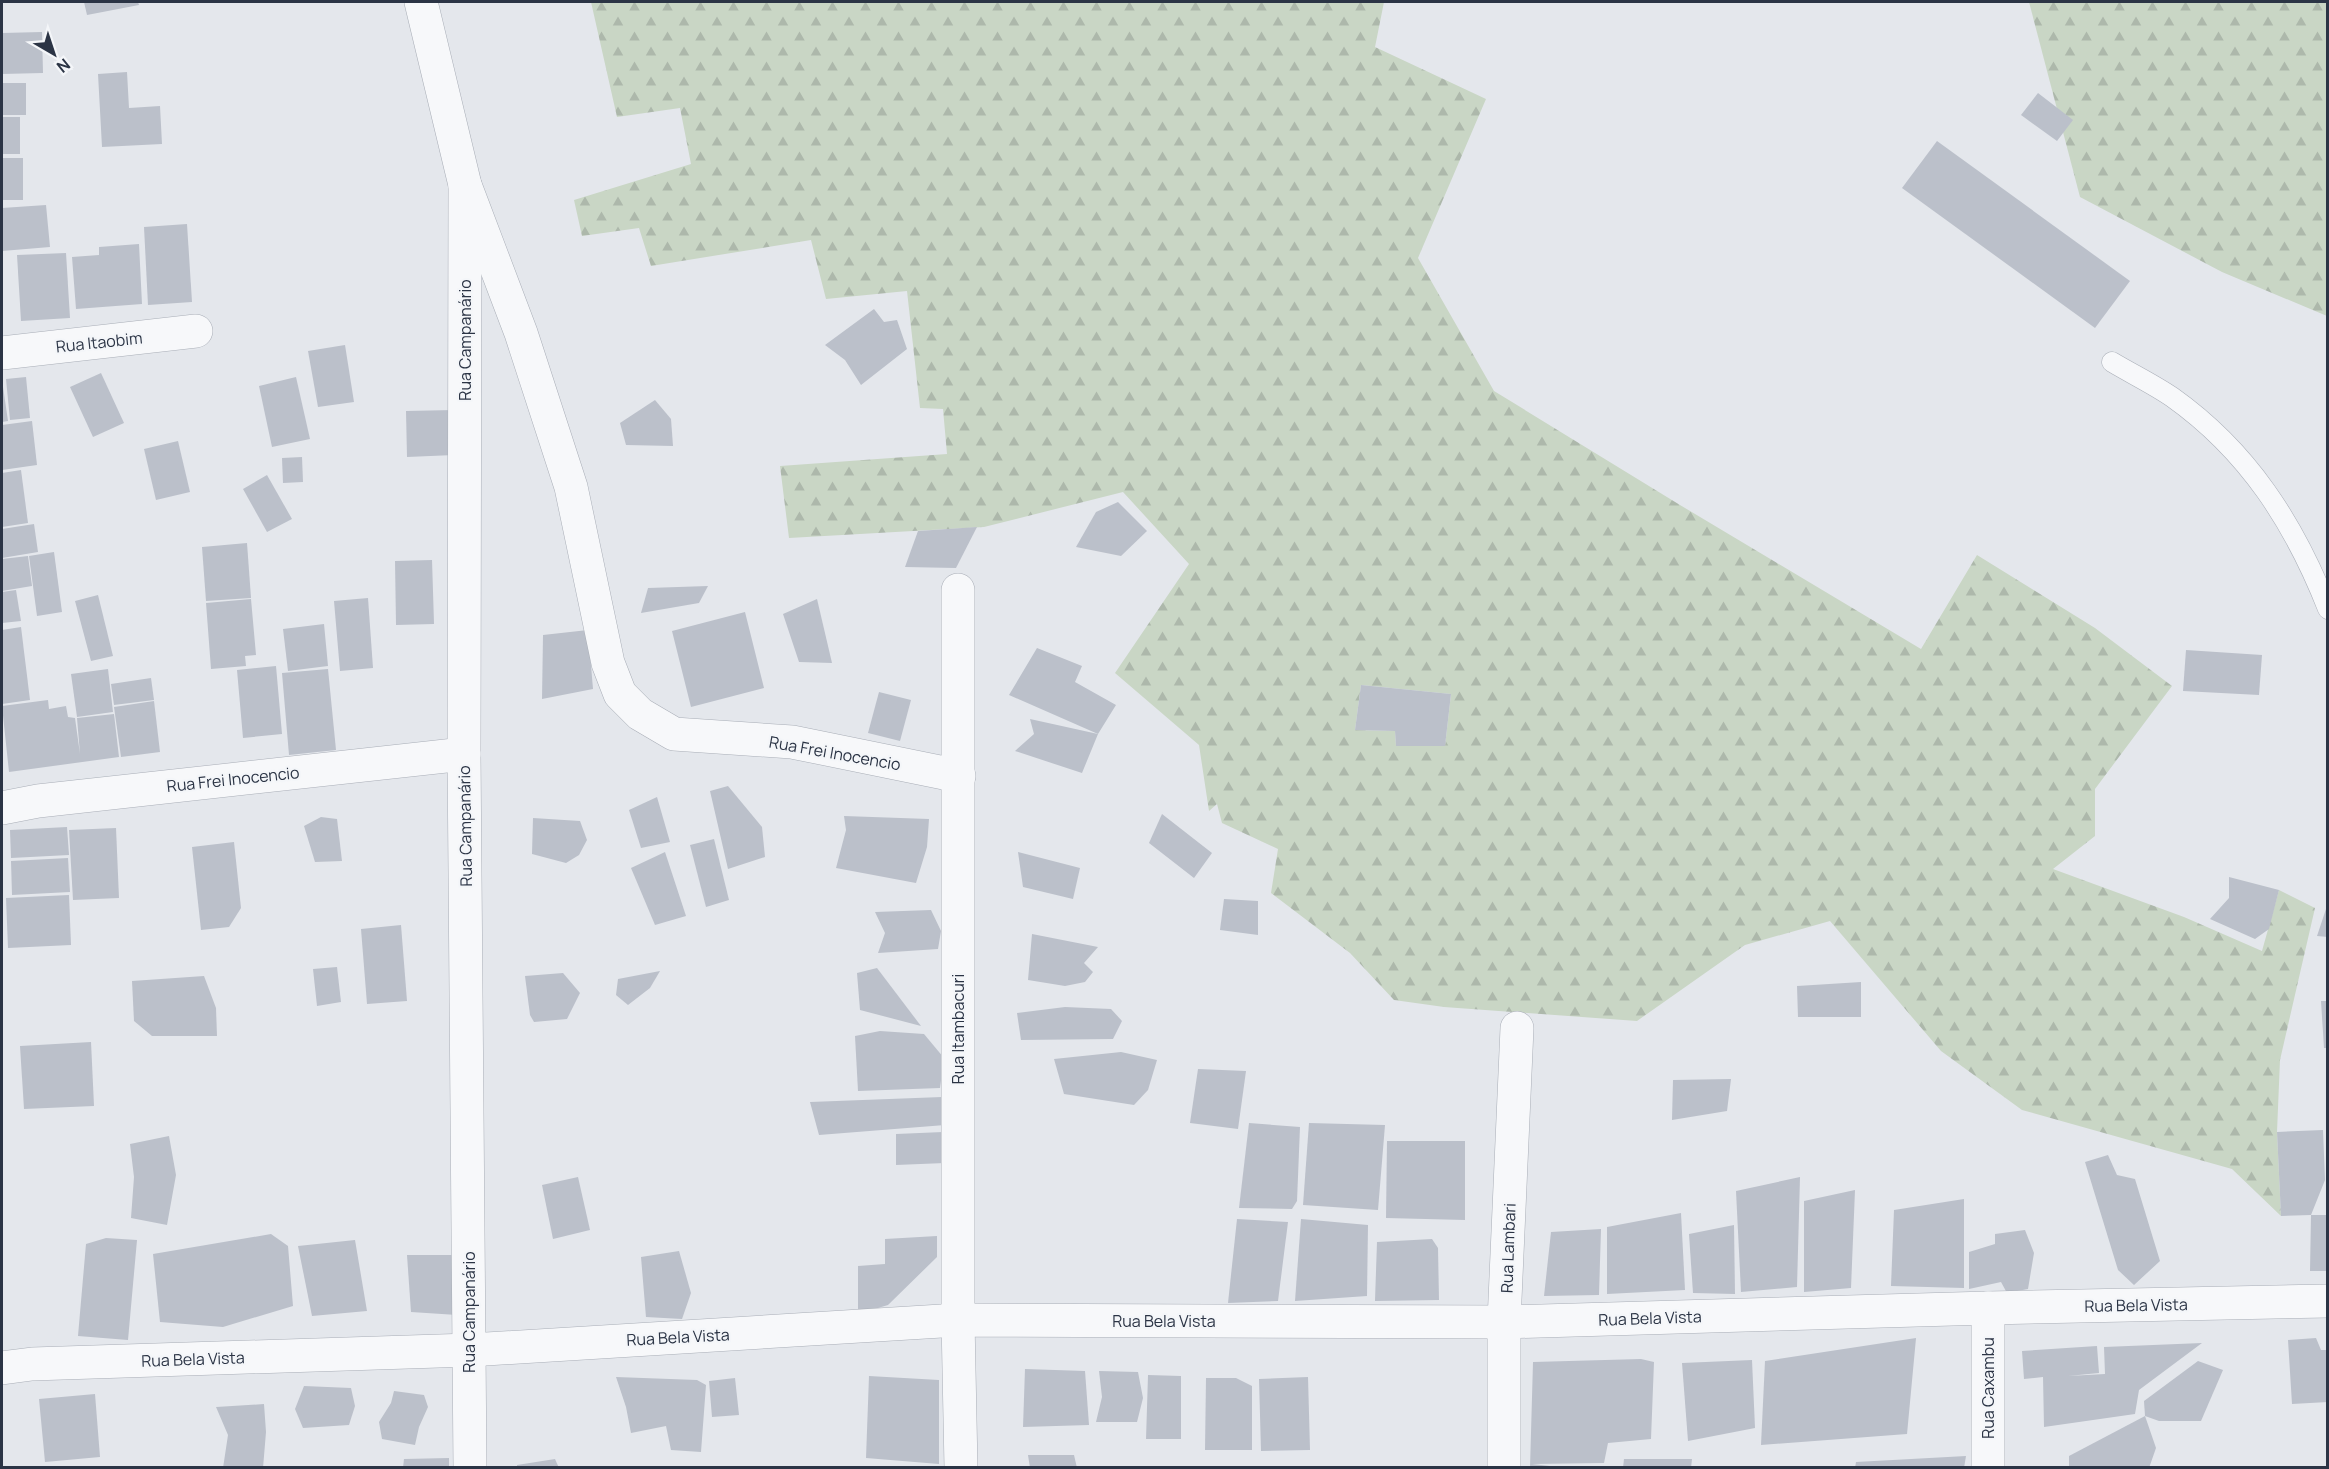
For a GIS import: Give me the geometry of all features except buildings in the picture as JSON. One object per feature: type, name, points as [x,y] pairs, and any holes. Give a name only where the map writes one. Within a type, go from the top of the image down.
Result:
[{"type":"street","name":"Rua Campanário","points":[[421,2],[465,185],[521,333],[571,487],[608,663],[620,694],[640,714],[674,734]]},
{"type":"street","name":"Rua Campanário","points":[[465,185],[464,754],[470,1467]]},
{"type":"street","name":"Rua Itaobim","points":[[2,353],[196,331]]},
{"type":"street","name":"Rua Itambacuri","points":[[958,590],[958,1320],[961,1467]]},
{"type":"street","name":"Rua Frei Inocencio","points":[[674,734],[792,742],[959,776]]},
{"type":"street","name":"Rua Frei Inocencio","points":[[2,808],[38,801],[464,754]]},
{"type":"street","name":"Rua Lambari","points":[[1504,1467],[1504,1322],[1517,1028]]},
{"type":"street","name":"Rua Bela Vista","points":[[2,1368],[32,1364],[470,1350],[958,1320],[1504,1322],[2328,1301]]},
{"type":"street","name":"Rua Caxambu","points":[[1988,1308],[1988,1467]]},
{"type":"lane","points":[[2112,362],[2170,396],[2204,421],[2237,453],[2290,527],[2311,567],[2328,609]]},
{"type":"green space","points":[[591,2],[1384,2],[1375,47],[1486,99],[1418,258],[1494,391],[1921,649],[1977,555],[2095,628],[2172,686],[2095,789],[2095,836],[2053,869],[2184,917],[2262,951],[2279,890],[2315,908],[2280,1060],[2277,1132],[2281,1216],[2232,1169],[2022,1110],[1941,1051],[1830,921],[1745,945],[1637,1021],[1444,1007],[1394,1000],[1350,953],[1271,893],[1278,849],[1222,823],[1217,804],[1209,811],[1199,745],[1115,673],[1189,564],[1123,492],[984,527],[789,538],[780,466],[947,454],[943,409],[920,408],[907,291],[826,299],[811,240],[651,266],[639,228],[582,236],[574,200],[691,164],[680,108],[617,117]],"holes":[[[1361,685],[1451,694],[1445,746],[1396,746],[1395,731],[1355,730]]]},
{"type":"green space","points":[[2029,2],[2327,2],[2327,316],[2222,272],[2080,197]]}]
